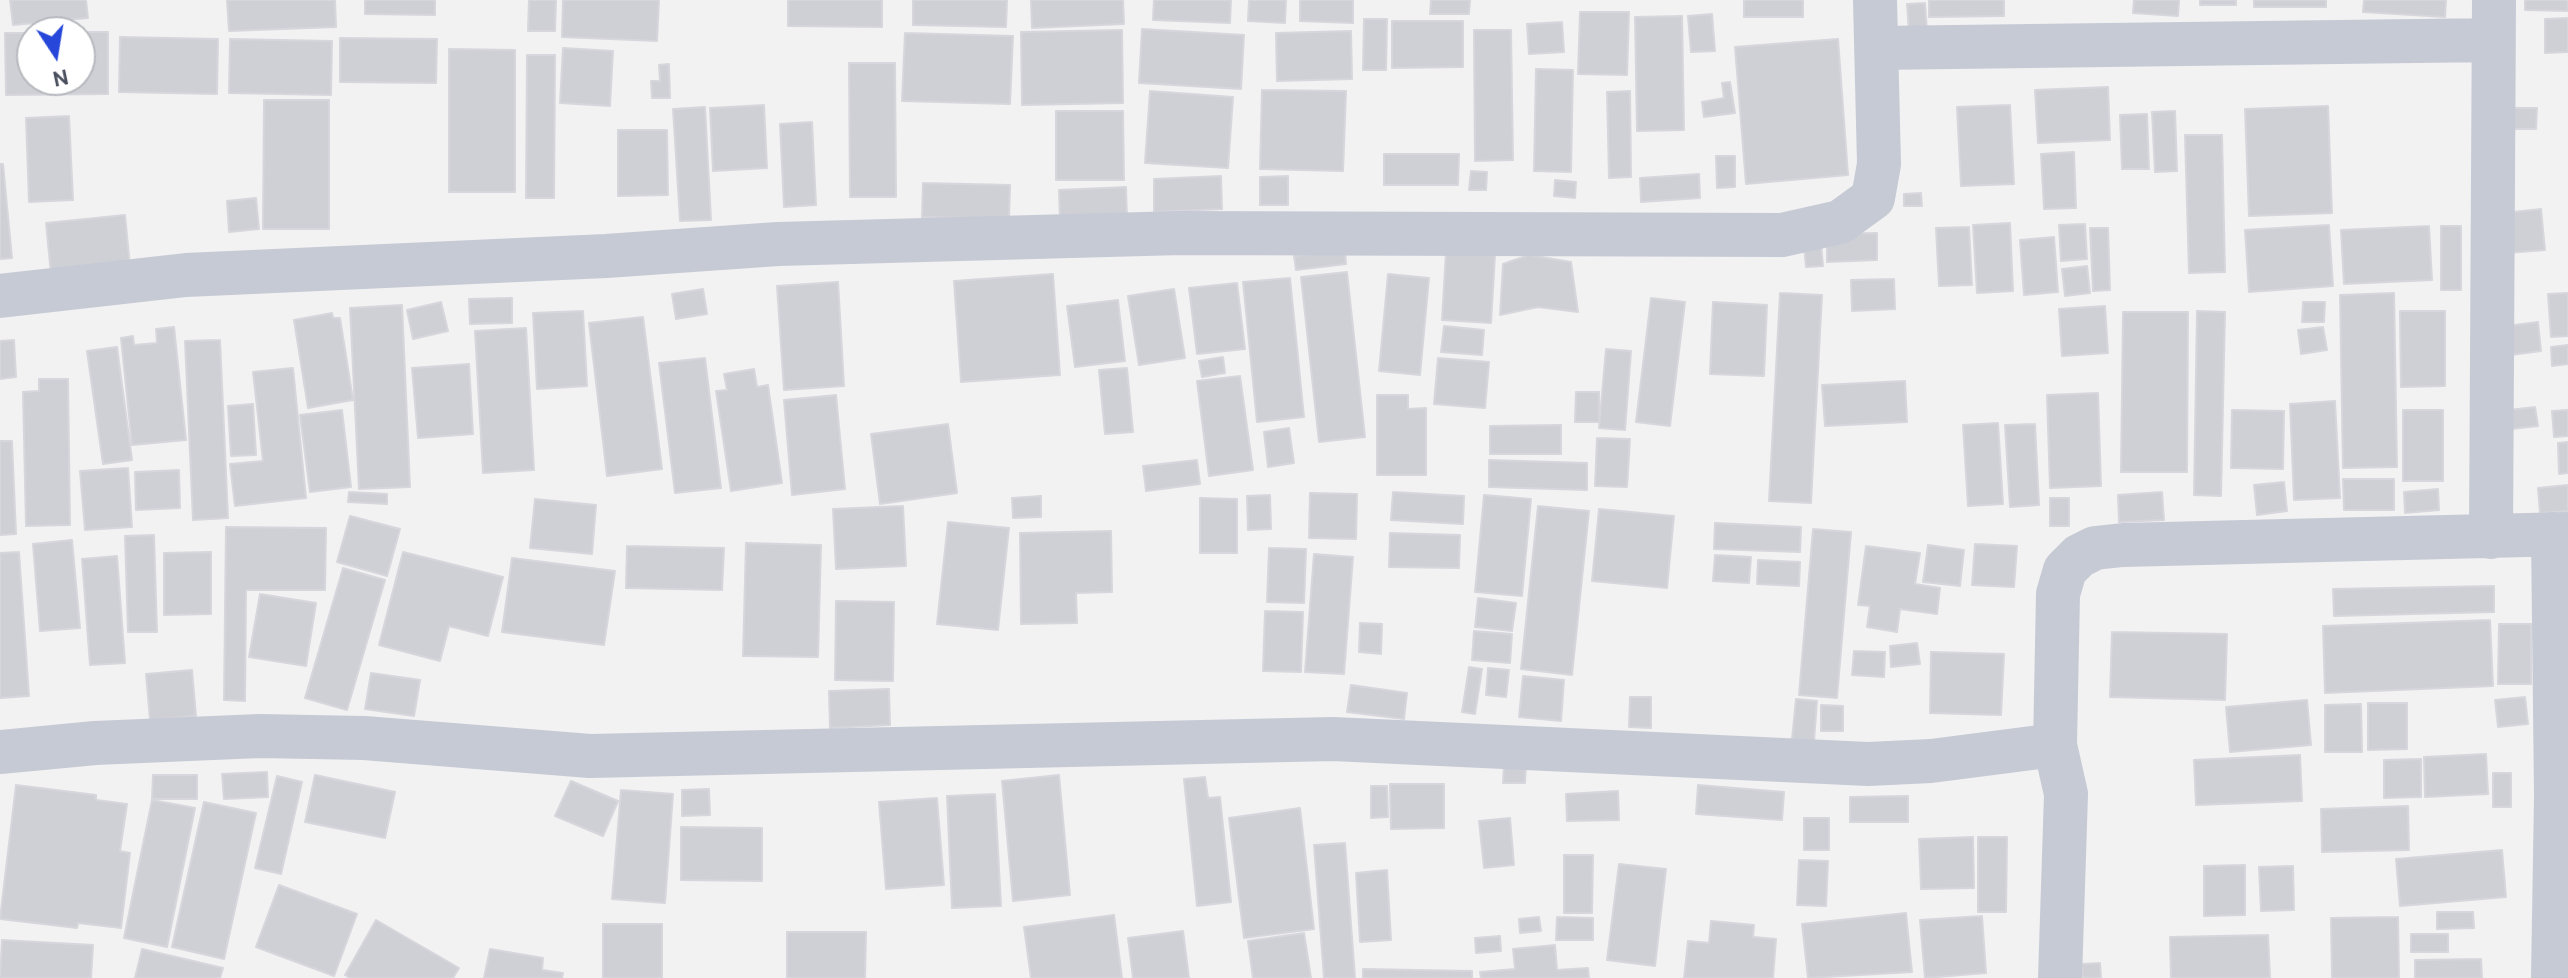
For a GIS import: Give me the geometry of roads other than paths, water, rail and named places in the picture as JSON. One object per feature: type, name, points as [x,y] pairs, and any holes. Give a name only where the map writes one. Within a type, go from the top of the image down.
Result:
[{"type":"street","points":[[0,296],[186,275],[606,256],[778,244],[1181,233],[1782,235],[1840,222],[1873,198],[1879,164],[1875,0]]},
{"type":"street","points":[[1877,48],[2493,20],[2491,537]]},
{"type":"street","points":[[2060,978],[2066,794],[2055,745],[2058,594],[2065,570],[2095,548],[2323,538],[2561,534],[2553,978]]},
{"type":"street","points":[[0,752],[95,743],[260,736],[364,738],[590,756],[1333,739],[1868,764],[1931,761],[2055,745]]}]
